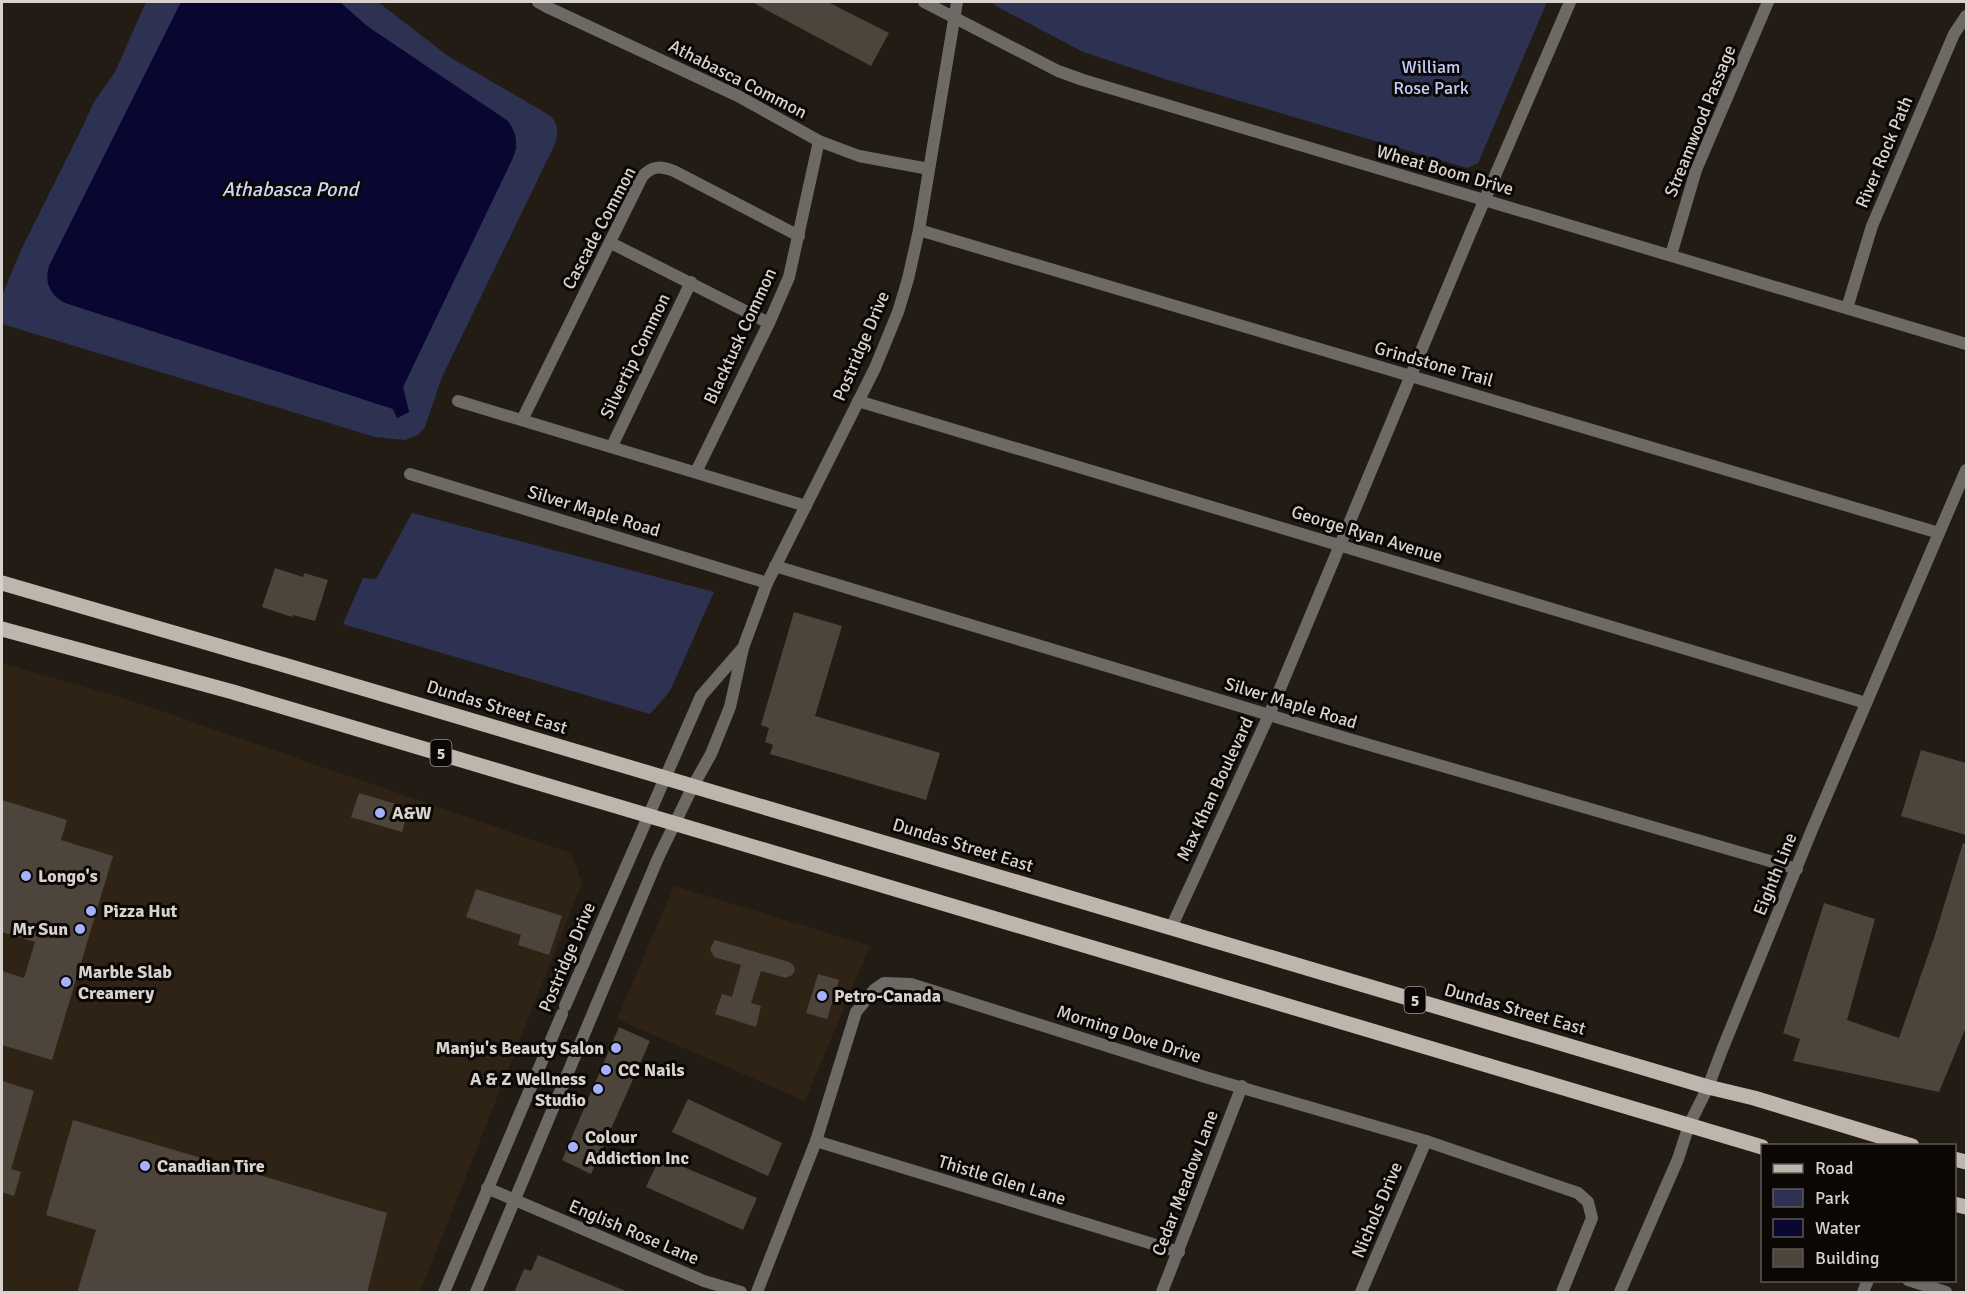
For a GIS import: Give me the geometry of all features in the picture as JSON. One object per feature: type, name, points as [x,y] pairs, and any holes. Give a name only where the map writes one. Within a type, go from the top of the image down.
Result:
[{"type":"main road","name":"Dundas Street East","points":[[2,583],[1708,1088],[1754,1098],[1905,1144]]},
{"type":"main road","name":"5","points":[[2,629],[185,678],[1761,1147]]},
{"type":"street","name":"Athabasca Common","points":[[538,2],[738,96],[819,141],[859,156],[929,169]]},
{"type":"street","name":"Wheat Boom Drive","points":[[924,2],[1058,71],[1083,80],[1966,344]]},
{"type":"street","name":"Postridge Drive","points":[[476,1293],[658,858],[711,754],[730,707],[742,648],[767,583],[875,368],[898,312],[919,230],[957,2]]},
{"type":"street","name":"Max Khan Boulevard","points":[[1171,928],[1269,715],[1570,2]]},
{"type":"street","name":"Streamwood Passage","points":[[1671,255],[1696,170],[1768,2]]},
{"type":"street","name":"River Rock Path","points":[[1847,308],[1881,206],[1954,34],[1966,16]]},
{"type":"street","name":"Blacktusk Common","points":[[696,472],[789,278],[819,141]]},
{"type":"street","name":"Cascade Common","points":[[522,420],[642,177],[648,170],[664,167],[799,236]]},
{"type":"street","name":"Grindstone Trail","points":[[919,230],[1940,533]]},
{"type":"street","points":[[611,243],[769,323]]},
{"type":"street","name":"Silvertip Common","points":[[612,446],[691,282]]},
{"type":"street","points":[[458,401],[806,506]]},
{"type":"street","name":"George Ryan Avenue","points":[[858,401],[1866,703]]},
{"type":"street","name":"Eighth Line","points":[[1620,1293],[1678,1159],[1689,1125],[1708,1088],[1866,703],[1966,470]]},
{"type":"street","name":"Silver Maple Road","points":[[410,474],[767,583]]},
{"type":"street","name":"Silver Maple Road","points":[[775,566],[1269,715],[1797,869]]},
{"type":"street","name":"Postridge Drive","points":[[444,1293],[563,1010],[701,696],[742,648]]},
{"type":"street","name":"Morning Dove Drive","points":[[758,1293],[816,1141],[856,1012],[874,990],[884,984],[911,984],[1205,1077],[1426,1141],[1578,1193],[1588,1202],[1592,1218],[1562,1293]]},
{"type":"street","name":"Cedar Meadow Lane","points":[[1162,1293],[1242,1086]]},
{"type":"street","name":"Thistle Glen Lane","points":[[816,1141],[1179,1252]]},
{"type":"street","name":"Nichols Drive","points":[[1362,1293],[1426,1141]]},
{"type":"street","name":"English Rose Lane","points":[[487,1188],[704,1281],[741,1293]]},
{"type":"street","points":[[1911,1282],[1946,1293]]},
{"type":"shaded area","points":[[2,663],[123,698],[571,853],[582,883],[420,1292],[2,1292]]},
{"type":"shaded area","points":[[674,886],[870,946],[805,1101],[617,1019]]},
{"type":"green space","points":[[146,2],[181,2],[49,266],[393,409],[398,418],[409,412],[403,387],[517,148],[340,2],[378,2],[448,56],[549,115],[555,121],[557,132],[555,144],[442,377],[425,427],[418,435],[405,440],[375,437],[2,324],[2,296],[21,250],[94,102],[115,72]]},
{"type":"green space","name":"William Rose Park","points":[[992,2],[1547,2],[1478,163],[1467,168],[1165,79],[1083,52]]},
{"type":"green space","points":[[412,513],[714,592],[670,691],[650,714],[343,624],[363,578],[376,579]]},
{"type":"water","name":"Athabasca Pond","points":[[181,2],[340,2],[367,26],[508,121],[511,126],[516,139],[513,158],[403,387],[409,412],[397,418],[393,409],[65,303],[52,292],[47,278],[49,266]]},
{"type":"building","points":[[752,2],[828,2],[889,33],[871,66]]},
{"type":"building","points":[[275,568],[303,577],[304,573],[328,580],[315,621],[293,615],[292,617],[262,607]]},
{"type":"building","points":[[794,612],[842,626],[815,716],[940,753],[926,800],[770,754],[773,745],[765,742],[769,728],[761,725]]},
{"type":"building","points":[[1921,750],[1966,763],[1966,835],[1901,816]]},
{"type":"building","name":"A&W","points":[[359,793],[409,808],[402,832],[351,817]]},
{"type":"building","points":[[2,800],[67,820],[61,840],[113,856],[52,1060],[2,1045],[2,971],[24,978],[35,942],[2,932]]},
{"type":"building","points":[[1963,843],[1966,844],[1966,1027],[1939,1092],[1793,1061],[1800,1039],[1783,1033],[1824,903],[1875,919],[1847,1020],[1899,1038],[1935,935]]},
{"type":"building","points":[[476,889],[562,916],[549,955],[518,945],[521,935],[466,917]]},
{"type":"building","name":"Petro-Canada","points":[[715,940],[793,965],[795,970],[786,978],[761,971],[751,1003],[761,1006],[756,1027],[715,1014],[722,994],[732,997],[741,965],[714,957],[710,949]]},
{"type":"building","name":"Petro-Canada","points":[[818,974],[839,980],[827,1019],[806,1013]]},
{"type":"building","points":[[619,1027],[650,1041],[591,1174],[562,1160]]},
{"type":"building","points":[[2,1081],[34,1091],[11,1169],[21,1172],[14,1196],[2,1192]]},
{"type":"building","points":[[688,1099],[782,1143],[768,1176],[672,1132]]},
{"type":"building","name":"Canadian Tire","points":[[73,1120],[387,1213],[367,1293],[77,1293],[96,1230],[46,1215]]},
{"type":"building","points":[[660,1157],[757,1198],[743,1230],[646,1187]]},
{"type":"building","points":[[538,1255],[628,1293],[514,1293],[524,1269],[531,1271]]},
{"type":"place","name":"A&W","points":[[380,813]]},
{"type":"place","name":"Longo's","points":[[26,876]]},
{"type":"place","name":"Pizza Hut","points":[[91,911]]},
{"type":"place","name":"Mr Sun","points":[[80,929]]},
{"type":"place","name":"Marble Slab Creamery","points":[[66,982]]},
{"type":"place","name":"Petro-Canada","points":[[822,996]]},
{"type":"place","name":"Manju's Beauty Salon","points":[[616,1048]]},
{"type":"place","name":"CC Nails","points":[[606,1070]]},
{"type":"place","name":"A & Z Wellness Studio","points":[[598,1089]]},
{"type":"place","name":"Colour Addiction Inc","points":[[573,1147]]},
{"type":"place","name":"Canadian Tire","points":[[145,1166]]}]
